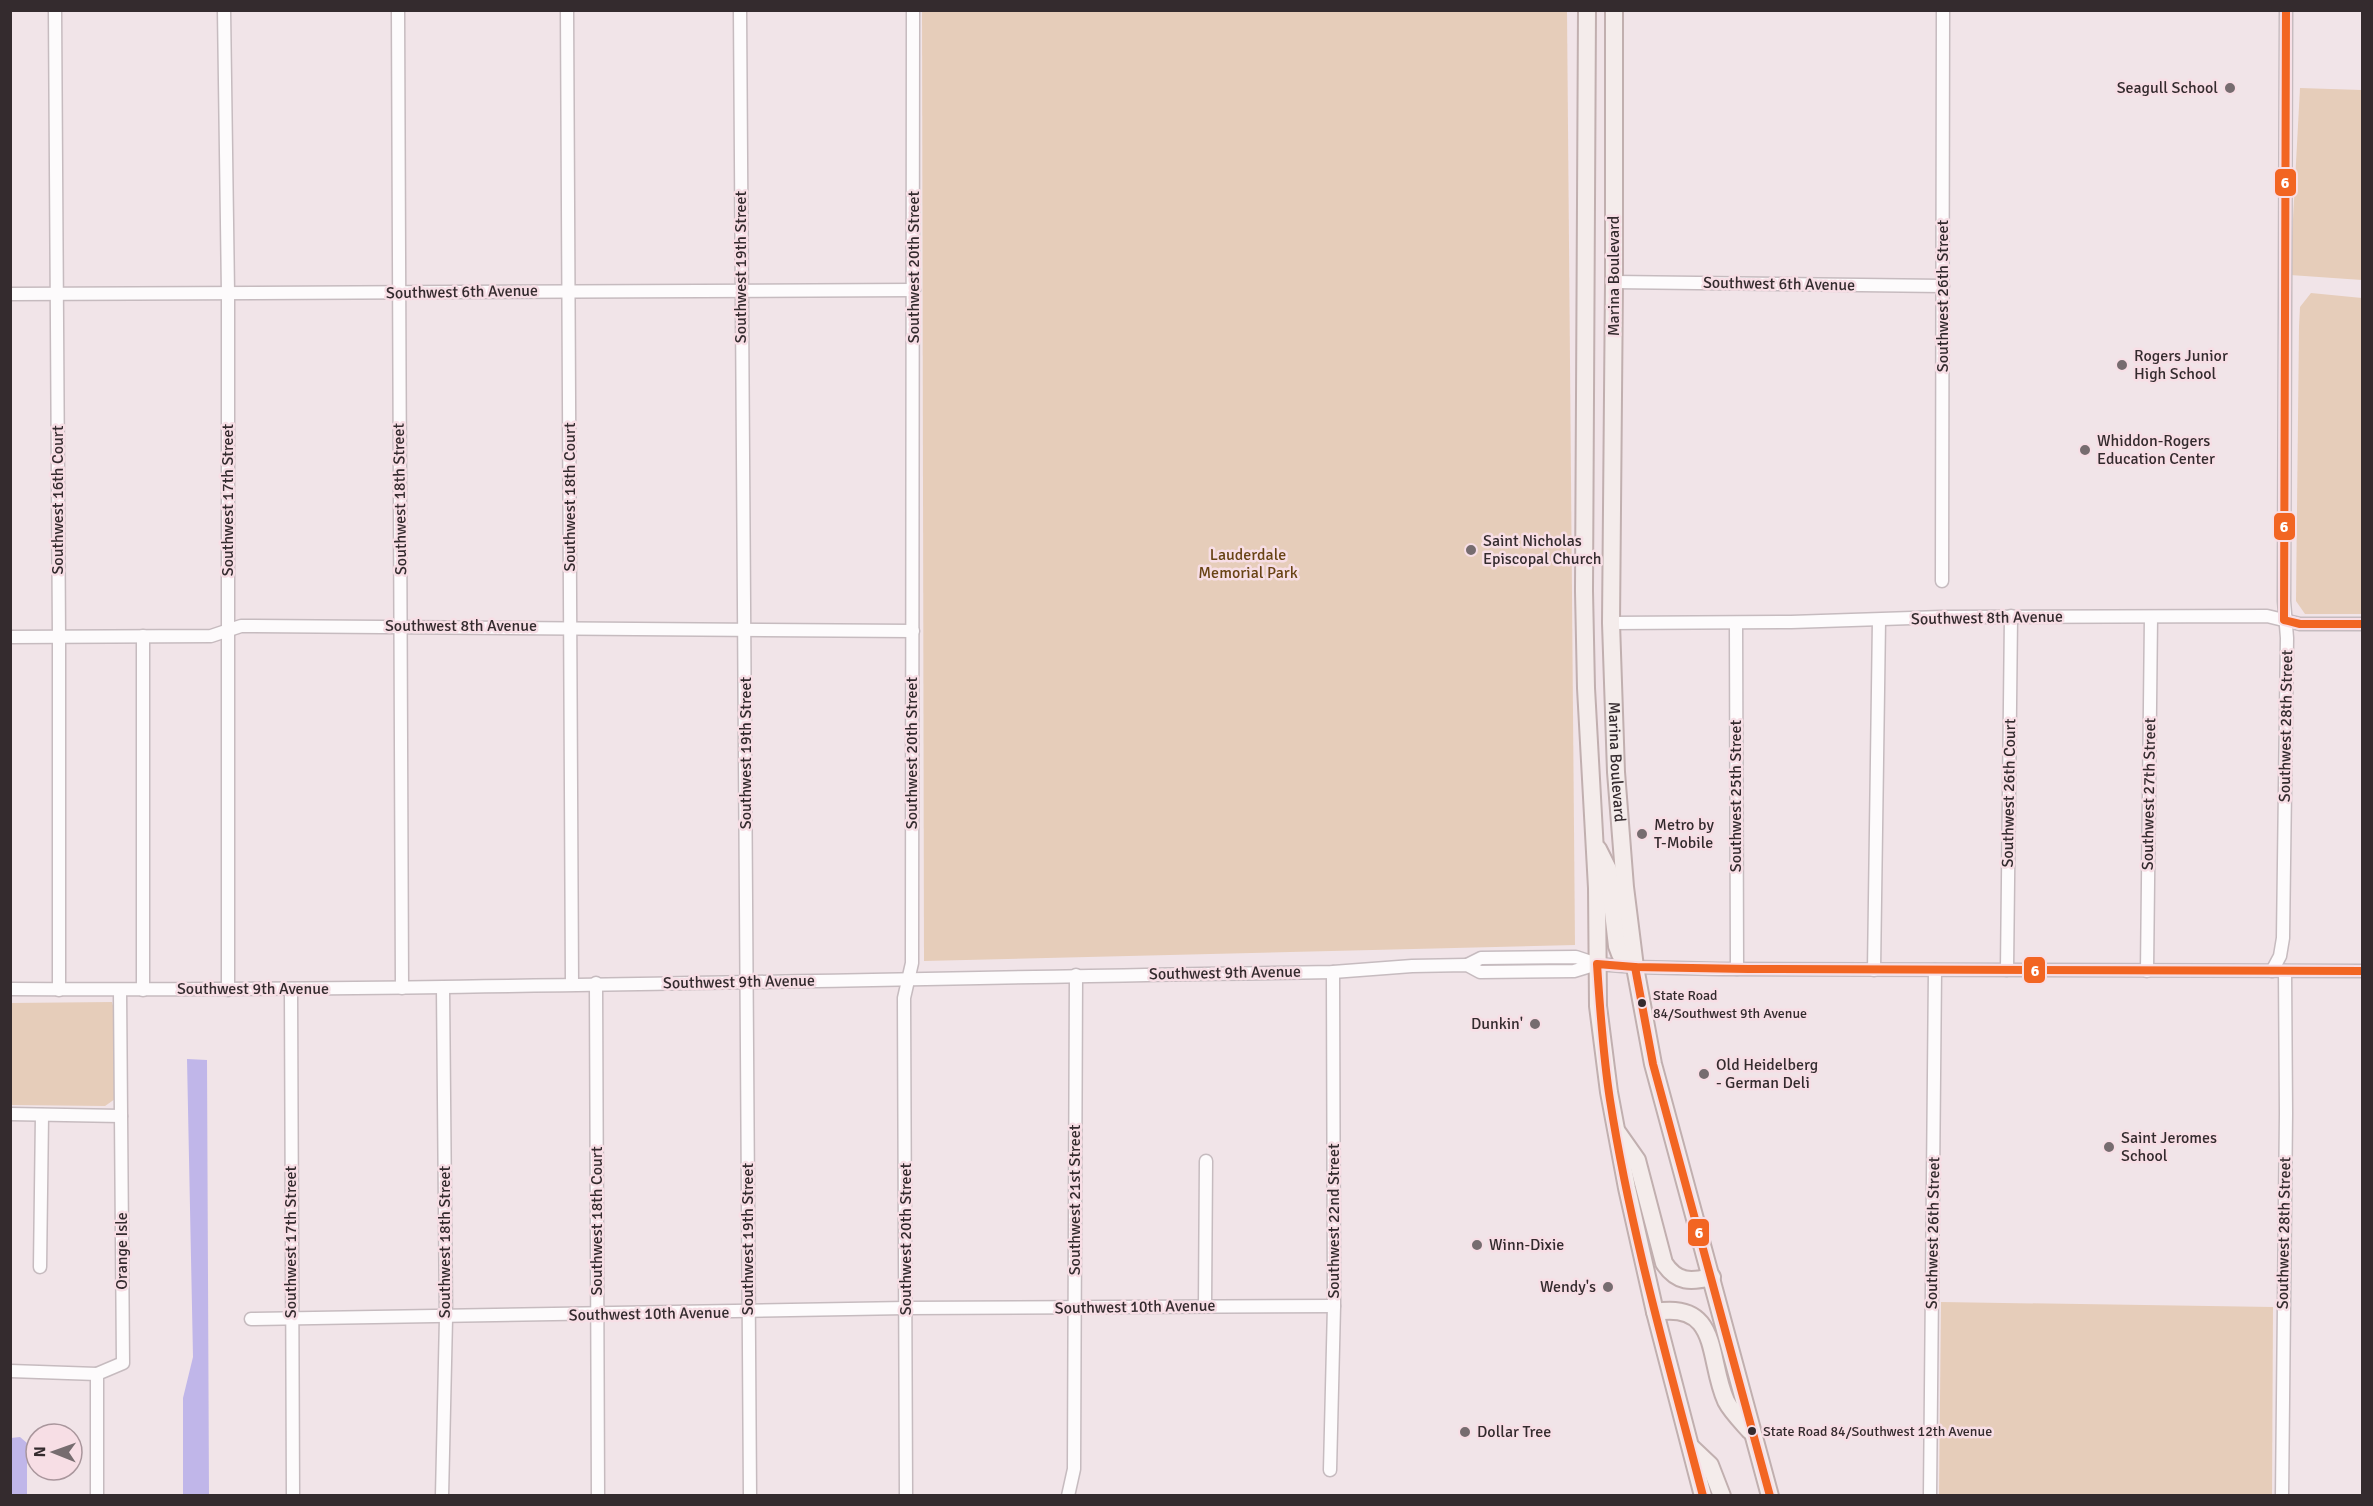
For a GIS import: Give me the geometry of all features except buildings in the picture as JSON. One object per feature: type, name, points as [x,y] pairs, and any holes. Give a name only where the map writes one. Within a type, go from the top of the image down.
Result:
[{"type":"main road","name":"Marina Boulevard","points":[[1587,10],[1584,591],[1586,688],[1595,843],[1597,964],[1603,1053],[1615,1130],[1655,1311],[1703,1496]]},
{"type":"main road","name":"Marina Boulevard","points":[[1614,10],[1611,623],[1616,772],[1635,967],[1653,1065],[1770,1496]]},
{"type":"main road","points":[[1584,591],[1601,616],[1611,623]]},
{"type":"main road","points":[[1595,843],[1608,869],[1617,945],[1620,954],[1635,967]]},
{"type":"main road","points":[[1615,1130],[1637,1160],[1664,1263],[1672,1273],[1685,1281],[1695,1281],[1712,1276]]},
{"type":"main road","points":[[1655,1311],[1673,1309],[1684,1311],[1696,1318],[1707,1333],[1726,1402],[1754,1436]]},
{"type":"main road","points":[[1691,1447],[1710,1465],[1722,1496]]},
{"type":"street","name":"Southwest 16th Court","points":[[55,10],[59,990]]},
{"type":"street","name":"Southwest 17th Street","points":[[224,10],[228,293],[228,990]]},
{"type":"street","name":"Southwest 18th Street","points":[[398,10],[402,988]]},
{"type":"street","name":"Southwest 18th Court","points":[[567,10],[572,984]]},
{"type":"street","name":"Southwest 19th Street","points":[[740,10],[750,1496]]},
{"type":"street","name":"Southwest 20th Street","points":[[906,1496],[904,998],[912,963],[913,10]]},
{"type":"street","name":"Southwest 26th Street","points":[[1942,581],[1943,10]]},
{"type":"street","name":"Southwest 28th Street","points":[[2282,1496],[2286,1113],[2279,971],[2283,938],[2287,638],[2284,620],[2286,10]]},
{"type":"street","name":"Southwest 6th Avenue","points":[[1614,282],[1943,286]]},
{"type":"street","name":"Southwest 6th Avenue","points":[[10,294],[914,290]]},
{"type":"street","name":"Southwest 8th Avenue","points":[[1611,623],[1736,623],[2011,616],[2267,616],[2300,624],[2362,624]]},
{"type":"street","name":"Southwest 26th Court","points":[[2007,970],[2011,616]]},
{"type":"street","name":"Southwest 27th Street","points":[[2148,971],[2151,617]]},
{"type":"street","points":[[1874,970],[1879,620]]},
{"type":"street","name":"Southwest 25th Street","points":[[1736,623],[1737,969]]},
{"type":"street","name":"Southwest 8th Avenue","points":[[10,637],[211,636],[241,626],[913,631]]},
{"type":"street","points":[[143,636],[143,990]]},
{"type":"street","name":"Southwest 9th Avenue","points":[[10,989],[443,988],[596,983],[1333,972],[1412,966],[1467,966],[1480,972],[1498,972],[1574,970],[1597,964],[1737,969],[2362,971]]},
{"type":"street","name":"Southwest 26th Street","points":[[1930,1496],[1935,970]]},
{"type":"street","name":"Southwest 22nd Street","points":[[1330,1470],[1334,1306],[1333,972]]},
{"type":"street","name":"Southwest 21st Street","points":[[1068,1496],[1074,1469],[1076,975]]},
{"type":"street","name":"Southwest 18th Court","points":[[596,983],[598,1496]]},
{"type":"street","name":"Southwest 18th Street","points":[[442,1496],[446,1318],[443,988]]},
{"type":"street","name":"Southwest 17th Street","points":[[291,989],[293,1496]]},
{"type":"street","name":"Orange Isle","points":[[97,1374],[123,1363],[120,990]]},
{"type":"street","points":[[10,1114],[121,1116]]},
{"type":"street","points":[[40,1267],[42,1115]]},
{"type":"street","points":[[1205,1306],[1206,1161]]},
{"type":"street","name":"Southwest 10th Avenue","points":[[251,1320],[906,1308],[1334,1306]]},
{"type":"street","points":[[10,1371],[97,1374],[97,1496]]},
{"type":"green space","name":"Lauderdale Memorial Park","points":[[922,11],[1567,11],[1575,945],[924,961]]},
{"type":"green space","points":[[2300,88],[2362,90],[2362,280],[2290,275]]},
{"type":"green space","points":[[2311,293],[2362,298],[2362,614],[2305,614],[2296,601],[2299,326],[2300,307]]},
{"type":"green space","points":[[112,1002],[115,1099],[105,1106],[11,1105],[10,1003]]},
{"type":"green space","points":[[1941,1302],[2273,1307],[2272,1495],[1939,1495]]},
{"type":"shaded area","points":[[187,1059],[207,1060],[209,1495],[183,1495],[183,1398],[193,1357]]},
{"type":"shaded area","points":[[20,1437],[24,1440],[24,1482],[27,1482],[27,1495],[11,1495],[11,1438]]},
{"type":"transit line","name":"6","points":[[2286,10],[2284,620],[2300,624],[2362,624]]},
{"type":"transit line","name":"6","points":[[1703,1496],[1652,1299],[1619,1150],[1605,1066],[1597,964],[1748,969],[2362,971]]},
{"type":"transit line","name":"6","points":[[1635,967],[1653,1064],[1770,1496]]},
{"type":"place","name":"Seagull School","points":[[2230,88]]},
{"type":"place","name":"Rogers Junior High School","points":[[2122,365]]},
{"type":"place","name":"Whiddon-Rogers Education Center","points":[[2085,450]]},
{"type":"place","name":"Saint Nicholas Episcopal Church","points":[[1471,550]]},
{"type":"place","name":"Metro by T-Mobile","points":[[1642,834]]},
{"type":"place","name":"State Road 84/Southwest 9th Avenue","points":[[1642,1003]]},
{"type":"place","name":"Dunkin'","points":[[1535,1024]]},
{"type":"place","name":"Old Heidelberg - German Deli","points":[[1704,1074]]},
{"type":"place","name":"Saint Jeromes School","points":[[2109,1147]]},
{"type":"place","name":"Winn-Dixie","points":[[1477,1245]]},
{"type":"place","name":"Wendy's","points":[[1608,1287]]},
{"type":"place","name":"State Road 84/Southwest 12th Avenue","points":[[1752,1431]]},
{"type":"place","name":"Dollar Tree","points":[[1465,1432]]}]
